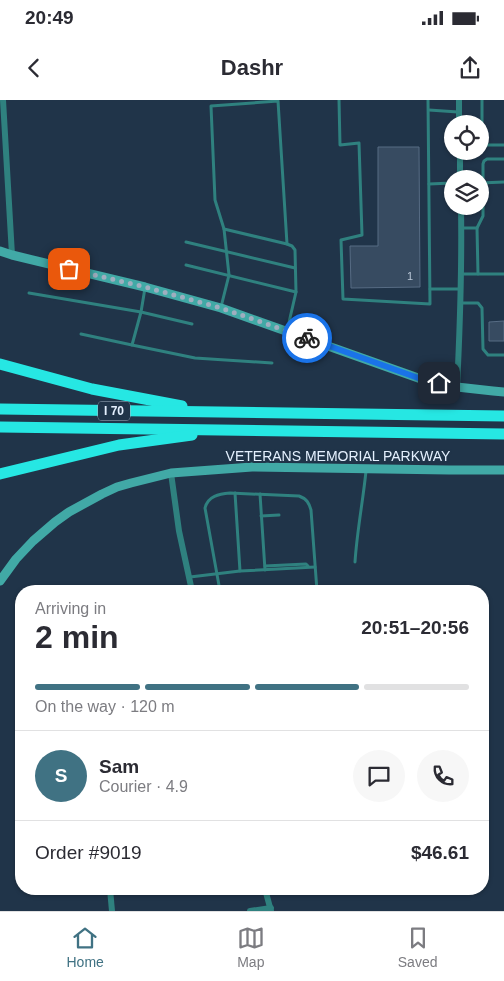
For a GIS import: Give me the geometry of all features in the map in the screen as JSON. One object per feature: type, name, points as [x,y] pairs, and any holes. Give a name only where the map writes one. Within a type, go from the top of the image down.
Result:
[{"type":"highway","points":[[0,364],[92,389],[176,405],[228,412]]},
{"type":"highway","name":"I 70","points":[[0,409],[504,416]]},
{"type":"highway","name":"I 70","points":[[0,427],[504,434]]},
{"type":"highway","points":[[0,474],[119,445],[220,430]]},
{"type":"street","points":[[3,100],[12,255]]},
{"type":"street","points":[[459,100],[459,112]]},
{"type":"street","points":[[457,387],[461,303],[461,215]]},
{"type":"street","points":[[1,253],[145,287],[221,308],[421,379],[457,387],[504,392]]},
{"type":"street","name":"VETERANS MEMORIAL PARKWAY","points":[[0,581],[16,559],[33,541],[54,522],[69,512],[117,487],[171,473],[252,467],[504,470]]},
{"type":"street","points":[[171,473],[179,531],[191,585]]},
{"type":"street","points":[[111,895],[112,911]]},
{"type":"street","points":[[250,911],[271,909],[267,895]]},
{"type":"lane","points":[[340,100],[340,145],[359,143],[362,235],[341,240],[343,299],[430,304],[428,100]]},
{"type":"lane","points":[[482,100],[482,115]]},
{"type":"lane","points":[[221,308],[229,275],[224,229],[216,200],[211,106],[278,101],[288,244]]},
{"type":"lane","points":[[428,110],[459,112]]},
{"type":"lane","points":[[489,145],[504,145]]},
{"type":"lane","points":[[483,170],[484,161],[487,159],[504,159]]},
{"type":"lane","points":[[489,183],[504,182]]},
{"type":"lane","points":[[429,184],[444,183]]},
{"type":"lane","points":[[478,274],[477,228],[483,215]]},
{"type":"lane","points":[[461,228],[477,228]]},
{"type":"lane","points":[[224,229],[288,244],[295,250],[296,292],[287,331]]},
{"type":"lane","points":[[186,242],[295,268]]},
{"type":"lane","points":[[186,265],[296,292]]},
{"type":"lane","points":[[460,274],[504,274]]},
{"type":"lane","points":[[132,345],[141,312],[145,287]]},
{"type":"lane","points":[[430,289],[460,289]]},
{"type":"lane","points":[[29,293],[141,312],[192,324]]},
{"type":"lane","points":[[461,303],[478,303],[482,308],[483,349],[488,355],[504,355]]},
{"type":"lane","points":[[81,334],[195,358],[272,363]]},
{"type":"lane","points":[[355,562],[366,469]]},
{"type":"lane","points":[[235,493],[240,571]]},
{"type":"lane","points":[[219,585],[205,508],[206,503],[211,498],[235,493],[299,496],[307,500],[311,510],[316,585]]},
{"type":"lane","points":[[260,494],[265,568]]},
{"type":"lane","points":[[261,516],[279,515]]},
{"type":"lane","points":[[189,577],[265,568],[315,567]]},
{"type":"building","points":[[378,147],[419,147],[420,287],[351,288],[350,246],[378,246]]},
{"type":"building","points":[[504,321],[504,341],[489,341],[489,322]]},
{"type":"way so far","points":[[69,269],[221,308],[307,338]]},
{"type":"route","points":[[307,338],[421,379],[439,383]]}]
